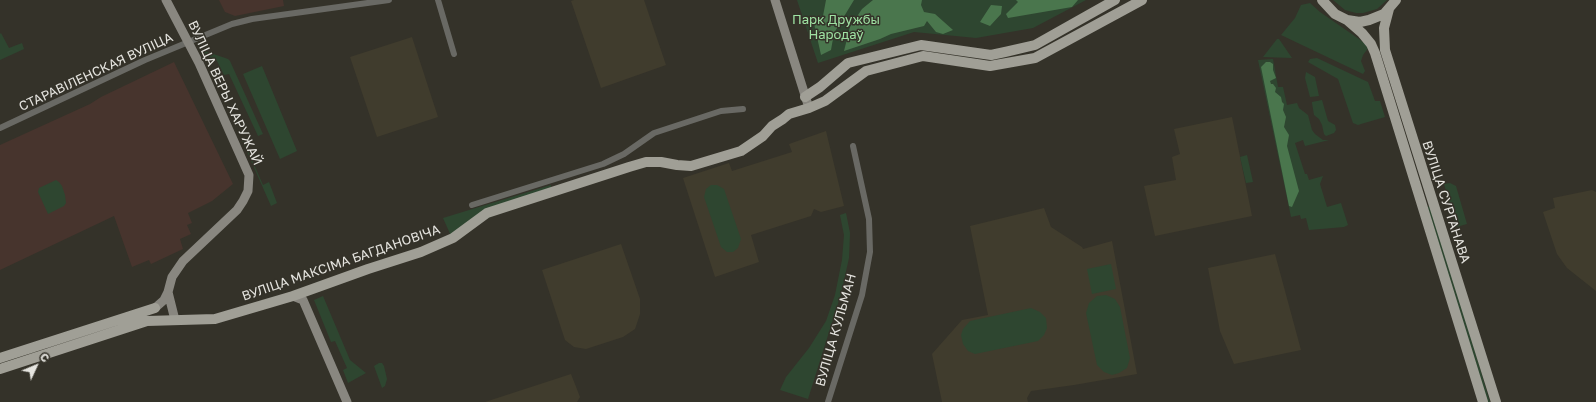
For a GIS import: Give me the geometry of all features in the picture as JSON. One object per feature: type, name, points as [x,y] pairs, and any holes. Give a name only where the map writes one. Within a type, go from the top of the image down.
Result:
[{"type":"main road","name":"ВУЛІЦА ВЕРЫ ХАРУЖАЙ","points":[[155,308],[164,300],[172,277],[183,261],[236,210],[243,201],[248,191],[249,175],[188,43],[166,0]]},
{"type":"main road","points":[[775,0],[809,108]]},
{"type":"main road","points":[[805,97],[820,88],[848,63],[921,45],[991,55],[1035,45],[1115,0]]},
{"type":"main road","name":"ВУЛІЦА МАКСІМА БАГДАНОВІЧА","points":[[4,368],[146,321],[215,319],[293,296],[421,252],[453,238],[487,213],[646,162],[660,162],[691,166],[741,151],[789,114],[825,101],[866,71],[923,56],[990,66],[1035,58],[1142,0]]},
{"type":"main road","points":[[1314,0],[1335,14],[1348,20],[1360,22],[1377,18],[1389,9],[1396,0]]},
{"type":"main road","points":[[1322,0],[1335,14]]},
{"type":"main road","name":"ВУЛІЦА СУРГАНАВА","points":[[1389,9],[1384,28],[1383,41],[1385,50],[1496,402]]},
{"type":"main road","name":"ВУЛІЦА СУРГАНАВА","points":[[1348,20],[1362,33],[1371,44],[1375,53],[1483,402]]},
{"type":"main road","points":[[309,290],[307,298],[308,303],[326,345],[330,360],[347,402]]},
{"type":"main road","points":[[168,292],[175,320]]},
{"type":"main road","points":[[293,296],[303,300],[323,348],[330,360]]},
{"type":"main road","points":[[2,358],[155,308]]},
{"type":"main road","points":[[2,358],[8,357],[11,360],[11,363],[4,368]]},
{"type":"street","name":"СТАРАВІЛЕНСКАЯ ВУЛІЦА","points":[[0,128],[145,60],[221,28],[252,19],[389,0]]},
{"type":"street","points":[[438,0],[454,54]]},
{"type":"street","points":[[472,205],[612,160],[654,134],[721,111],[743,109]]},
{"type":"street","name":"ВУЛІЦА КУЛЬМАН","points":[[828,402],[862,295],[870,252],[870,219],[853,146]]},
{"type":"shaded area","points":[[219,0],[283,0],[284,6],[235,16],[225,12]]},
{"type":"shaded area","points":[[644,0],[666,65],[601,88],[571,1]]},
{"type":"shaded area","points":[[412,37],[438,117],[377,137],[350,57]]},
{"type":"shaded area","points":[[174,62],[233,184],[212,201],[188,213],[192,223],[187,225],[191,234],[180,239],[183,249],[151,264],[149,260],[132,267],[114,216],[0,270],[0,145],[90,104],[101,97]]},
{"type":"shaded area","points":[[1232,117],[1252,216],[1155,236],[1144,186],[1176,180],[1172,157],[1180,154],[1174,129]]},
{"type":"shaded area","points":[[826,131],[844,206],[821,212],[814,209],[811,216],[751,235],[759,262],[715,277],[683,178],[729,163],[732,171],[792,152],[789,144]]},
{"type":"shaded area","points":[[1592,190],[1596,192],[1596,291],[1567,268],[1557,254],[1543,212],[1555,208],[1553,198]]},
{"type":"shaded area","points":[[1044,208],[1051,227],[1083,249],[1112,241],[1137,374],[1031,391],[1027,398],[1028,402],[942,402],[932,354],[962,320],[988,315],[970,226]]},
{"type":"shaded area","points":[[621,244],[640,299],[640,314],[635,329],[623,337],[586,349],[574,347],[565,340],[542,270]]},
{"type":"shaded area","points":[[1275,254],[1301,350],[1234,364],[1220,331],[1208,268]]},
{"type":"shaded area","points":[[571,374],[580,397],[577,402],[485,402]]},
{"type":"green space","name":"Парк Дружбы Народаў","points":[[797,0],[1086,0],[1033,28],[976,38],[914,32],[818,63]]},
{"type":"green space","points":[[826,0],[854,0],[834,33],[831,50],[821,55],[813,19],[823,16]]},
{"type":"green space","points":[[873,0],[922,0],[921,5],[924,12],[935,14],[953,30],[943,34],[936,32],[927,21],[924,26],[891,34],[844,51],[850,27],[862,9]]},
{"type":"green space","points":[[1016,0],[1078,0],[1072,7],[1008,18],[1006,14],[1018,2]]},
{"type":"green space","points":[[1333,0],[1387,0],[1377,9],[1363,13],[1356,13],[1345,10]]},
{"type":"green space","points":[[1310,3],[1320,12],[1369,47],[1363,55],[1361,61],[1365,71],[1363,74],[1281,35],[1295,18],[1301,5]]},
{"type":"green space","points":[[991,5],[1002,6],[1001,14],[990,26],[980,22]]},
{"type":"green space","points":[[1,33],[9,48],[22,43],[24,49],[0,60]]},
{"type":"green space","points":[[1277,39],[1279,39],[1292,58],[1263,57]]},
{"type":"green space","points":[[202,50],[230,61],[263,134],[258,136],[229,74],[224,75],[217,61],[203,54]]},
{"type":"green space","points":[[1317,58],[1368,82],[1375,101],[1380,101],[1385,117],[1358,125],[1353,123],[1338,79],[1308,62],[1310,59]]},
{"type":"green space","points":[[1273,59],[1278,87],[1283,87],[1287,105],[1297,103],[1299,108],[1308,115],[1312,130],[1315,134],[1323,140],[1329,140],[1305,146],[1303,140],[1295,143],[1305,174],[1307,174],[1309,180],[1323,176],[1320,184],[1327,207],[1341,203],[1348,225],[1344,227],[1309,230],[1306,218],[1301,219],[1300,215],[1291,217],[1258,60]]},
{"type":"green space","points":[[1266,62],[1273,64],[1273,70],[1276,78],[1270,81],[1276,88],[1275,92],[1281,97],[1284,104],[1283,110],[1286,117],[1284,127],[1289,135],[1287,146],[1299,191],[1292,207],[1289,206],[1261,67]]},
{"type":"green space","points":[[262,66],[297,151],[280,159],[243,74]]},
{"type":"green space","points":[[1306,72],[1315,77],[1319,96],[1310,97],[1305,78]]},
{"type":"green space","points":[[1322,100],[1328,121],[1335,125],[1336,130],[1334,133],[1326,136],[1319,119],[1314,115],[1312,103]]},
{"type":"green space","points":[[242,137],[263,185],[269,182],[277,203],[271,206],[241,138]]},
{"type":"green space","points":[[1247,155],[1253,182],[1246,183],[1240,157]]},
{"type":"green space","points":[[56,180],[62,186],[66,203],[64,206],[48,214],[38,192],[39,188]]},
{"type":"green space","points":[[1450,183],[1456,186],[1467,224],[1456,227],[1444,184]]},
{"type":"green space","points":[[551,185],[551,188],[451,236],[443,218]]},
{"type":"green space","points":[[711,185],[717,185],[724,189],[741,239],[738,248],[733,252],[727,252],[721,247],[704,197],[706,189]]},
{"type":"green space","points":[[1430,206],[1443,244],[1490,402],[1487,402],[1427,207]]},
{"type":"green space","points":[[846,213],[850,233],[849,258],[841,294],[808,399],[780,390],[786,377],[809,348],[826,321],[835,295],[842,260],[844,235],[840,215]]},
{"type":"green space","points":[[1111,264],[1116,289],[1092,294],[1087,269]]},
{"type":"green space","points":[[1106,295],[1115,299],[1120,307],[1130,358],[1127,368],[1112,375],[1104,372],[1097,365],[1086,313],[1089,303],[1097,296]]},
{"type":"green space","points":[[323,296],[350,360],[366,373],[348,383],[343,370],[347,368],[335,341],[331,342],[314,300]]},
{"type":"green space","points":[[1031,308],[1040,312],[1046,318],[1047,328],[1044,335],[1038,341],[975,354],[968,351],[963,344],[961,335],[963,329],[970,321]]},
{"type":"green space","points":[[382,363],[384,366],[387,379],[385,386],[382,388],[374,366]]}]
